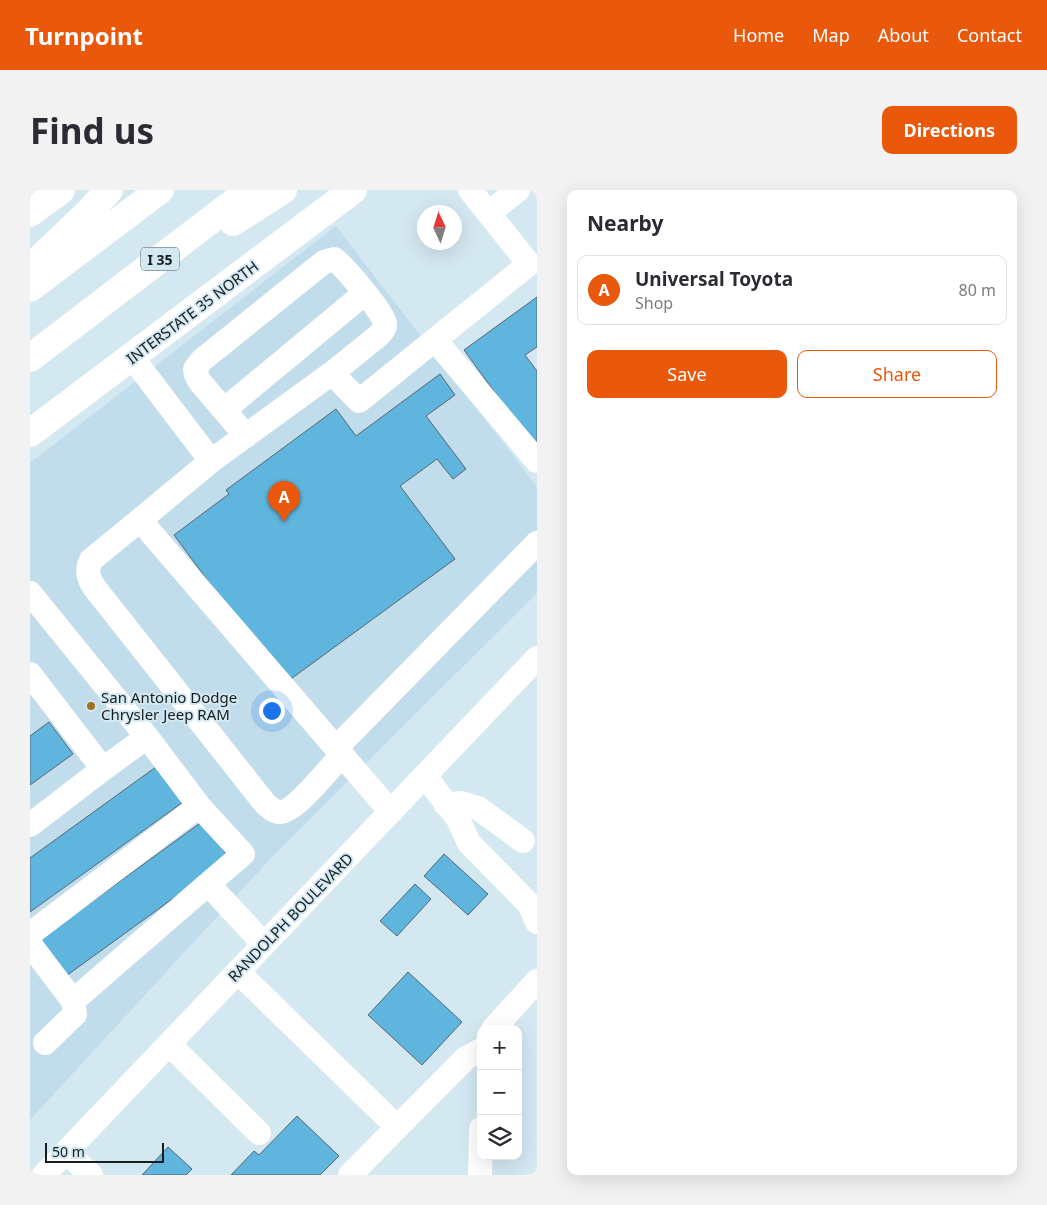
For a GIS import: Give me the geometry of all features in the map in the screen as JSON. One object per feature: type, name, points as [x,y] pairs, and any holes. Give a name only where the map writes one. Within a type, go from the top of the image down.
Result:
[{"type":"main road","points":[[30,213],[61,190]]},
{"type":"main road","points":[[30,268],[88,213],[109,190]]},
{"type":"main road","points":[[30,288],[160,190]]},
{"type":"main road","name":"I 35","points":[[30,358],[250,190]]},
{"type":"main road","points":[[70,327],[283,190]]},
{"type":"main road","name":"INTERSTATE 35 NORTH","points":[[30,433],[353,190]]},
{"type":"street","points":[[332,373],[359,401],[435,340],[533,269],[470,190]]},
{"type":"street","points":[[489,213],[518,190]]},
{"type":"street","points":[[246,436],[196,375],[195,369],[202,360],[329,259],[334,259],[381,314],[385,323],[383,330],[332,373],[211,462],[91,560],[87,568],[88,577],[94,588],[263,801],[270,808],[278,812],[287,810],[296,804],[339,751],[537,543]]},
{"type":"street","points":[[225,409],[365,293]]},
{"type":"street","points":[[435,340],[537,461]]},
{"type":"street","points":[[132,357],[211,462]]},
{"type":"street","points":[[140,520],[391,812]]},
{"type":"street","points":[[30,593],[147,737],[199,806],[243,854],[73,1001]]},
{"type":"street","name":"RANDOLPH BOULEVARD","points":[[44,1175],[535,663]]},
{"type":"street","points":[[31,677],[103,769]]},
{"type":"street","points":[[30,824],[147,737]]},
{"type":"street","points":[[425,776],[458,819],[469,843],[529,904],[537,922]]},
{"type":"street","points":[[446,805],[460,802],[478,808],[523,841]]},
{"type":"street","points":[[30,934],[199,806]]},
{"type":"street","points":[[208,884],[264,944]]},
{"type":"street","points":[[30,944],[73,1001],[75,1014],[45,1043]]},
{"type":"street","points":[[238,972],[397,1127]]},
{"type":"street","points":[[497,1025],[537,981]]},
{"type":"street","points":[[169,1044],[259,1133]]},
{"type":"street","points":[[350,1175],[466,1058],[477,1052]]},
{"type":"street","points":[[66,1152],[91,1175]]},
{"type":"street","points":[[480,1160],[480,1175]]},
{"type":"shaded area","points":[[336,226],[537,487],[537,593],[273,856],[30,1120],[30,463]]},
{"type":"building","points":[[537,297],[537,347],[525,355],[537,371],[537,451],[464,350]]},
{"type":"building","points":[[440,374],[455,395],[426,416],[466,469],[453,479],[437,459],[400,486],[455,559],[284,684],[174,535],[229,494],[226,490],[336,409],[356,436]]},
{"type":"building","points":[[49,722],[73,754],[30,785],[30,736]]},
{"type":"building","points":[[160,764],[186,800],[30,912],[30,858]]},
{"type":"building","points":[[203,821],[229,858],[66,976],[39,940]]},
{"type":"building","points":[[444,854],[488,894],[468,915],[424,876]]},
{"type":"building","points":[[415,884],[431,899],[397,936],[380,921]]},
{"type":"building","points":[[408,972],[462,1022],[422,1065],[368,1015]]},
{"type":"building","points":[[297,1116],[339,1156],[320,1175],[231,1175],[254,1151],[259,1155]]},
{"type":"building","points":[[168,1147],[192,1169],[186,1175],[142,1175]]},
{"type":"place","name":"Universal Toyota","points":[[284,522]]},
{"type":"place","name":"San Antonio Dodge Chrysler Jeep RAM","points":[[91,706]]}]
